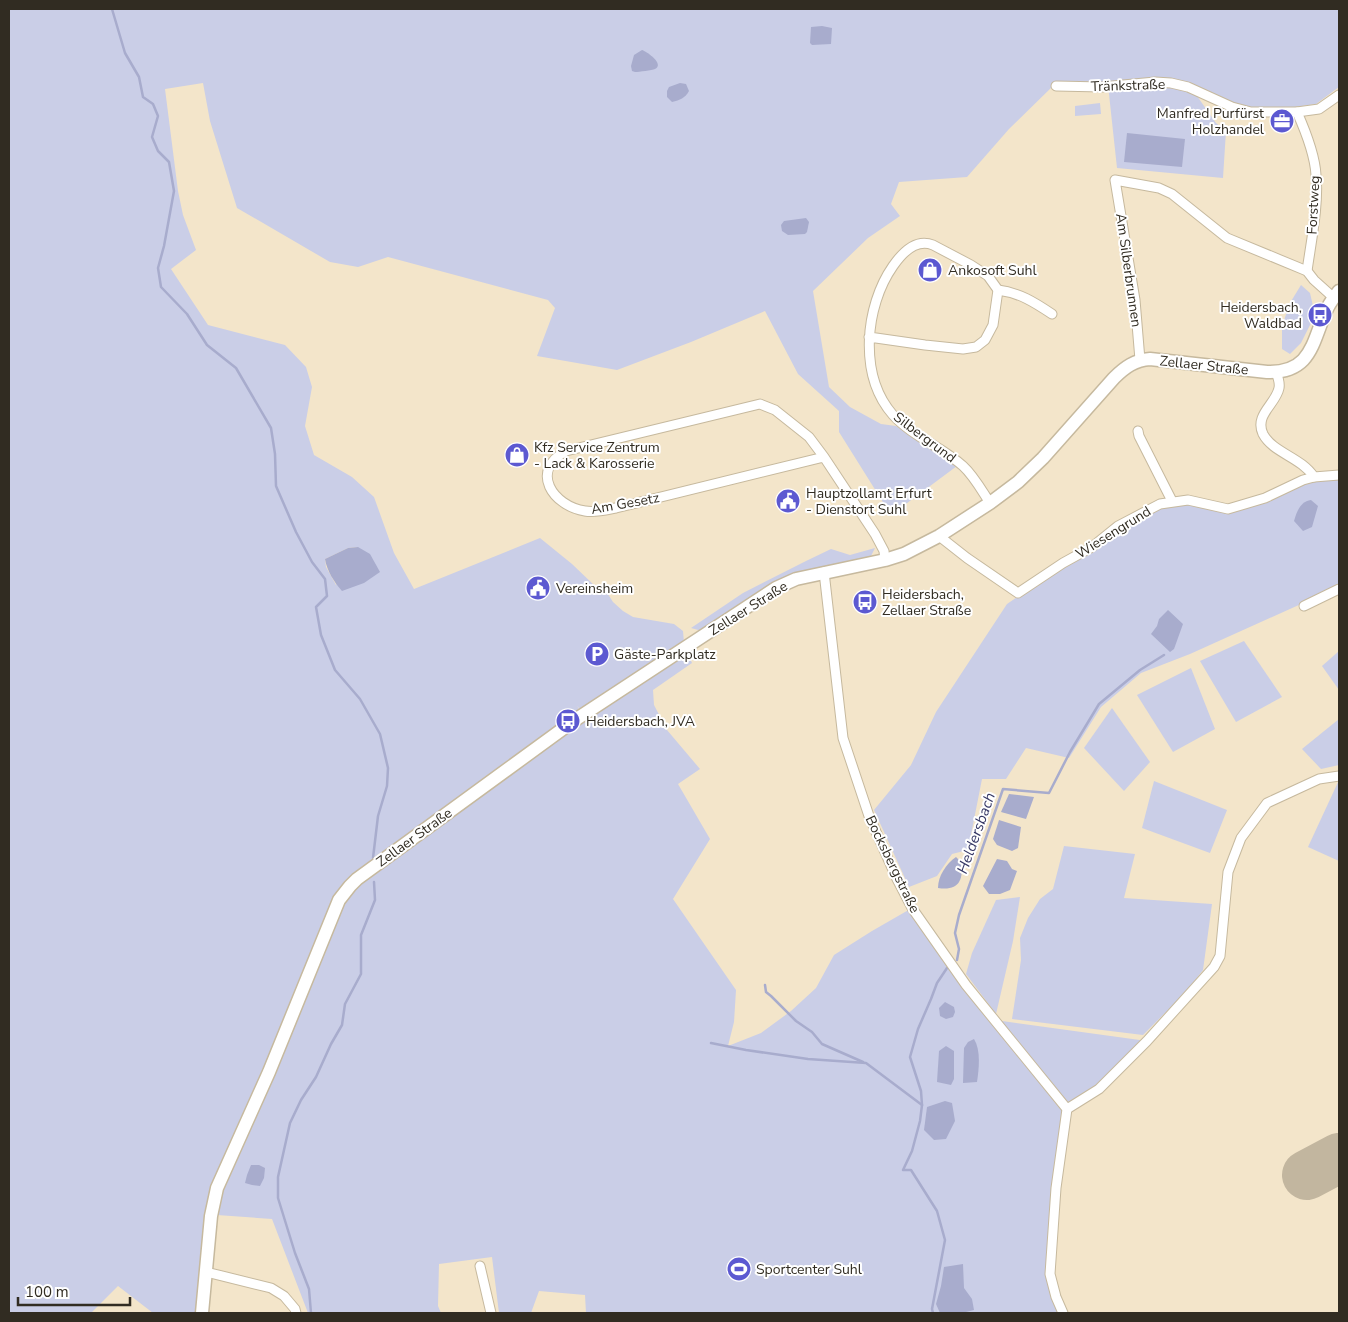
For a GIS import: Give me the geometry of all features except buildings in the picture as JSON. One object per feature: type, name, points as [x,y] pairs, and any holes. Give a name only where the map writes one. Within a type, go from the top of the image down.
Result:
[{"type":"street","name":"Tränkstraße","points":[[1056,86],[1102,87],[1155,82],[1172,84],[1188,87],[1232,107],[1251,112],[1297,112],[1319,109],[1339,95]]},
{"type":"street","name":"Forstweg","points":[[1297,112],[1305,132],[1316,173],[1316,200],[1307,271]]},
{"type":"street","name":"Am Silberbrunnen","points":[[1140,360],[1135,300],[1115,180],[1159,188],[1172,194],[1227,238],[1307,271]]},
{"type":"street","name":"Silbergrund","points":[[990,503],[964,467],[893,415],[885,404],[874,378],[868,348],[871,324],[880,289],[901,255],[911,247],[921,243],[928,243],[968,262],[988,276],[998,290]]},
{"type":"street","points":[[1307,271],[1314,280],[1336,294]]},
{"type":"street","points":[[869,336],[963,349],[976,347],[985,340],[993,325],[998,290],[1013,292],[1052,314]]},
{"type":"street","name":"Zellaer Straße","points":[[202,1313],[211,1216],[217,1188],[269,1072],[339,900],[350,886],[366,872],[583,715],[776,588],[796,579],[885,560],[904,554],[939,536],[990,503],[1018,482],[1043,458],[1121,371],[1140,360],[1157,359],[1284,372],[1294,367],[1306,357],[1317,338],[1328,307],[1336,294]]},
{"type":"street","points":[[1276,372],[1280,386],[1265,410],[1261,424],[1262,433],[1270,443],[1303,464],[1314,477]]},
{"type":"street","name":"Am Gesetz","points":[[824,457],[600,511],[572,508],[563,503],[550,488],[547,480],[549,466],[557,456],[566,451],[760,404],[775,410],[808,437],[824,457],[875,534],[884,551],[885,560]]},
{"type":"street","points":[[1138,431],[1172,501]]},
{"type":"street","name":"Wiesengrund","points":[[939,536],[1018,593],[1063,563],[1092,547],[1118,526],[1160,504],[1188,500],[1228,509],[1264,498],[1303,480],[1339,475]]},
{"type":"street","name":"Bocksbergstraße","points":[[824,572],[843,738],[869,816],[897,879],[912,908],[966,985],[1067,1109]]},
{"type":"street","points":[[1304,606],[1339,589]]},
{"type":"street","points":[[1063,1313],[1056,1297],[1050,1274],[1056,1188],[1067,1109],[1099,1090],[1147,1041],[1214,967],[1220,956],[1228,872],[1240,838],[1267,803],[1319,779],[1339,776]]},
{"type":"street","points":[[480,1266],[491,1313]]},
{"type":"street","points":[[206,1272],[271,1288],[284,1296],[296,1313]]},
{"type":"shaded area","points":[[9,9],[1339,9],[1339,87],[1316,104],[1266,111],[1233,105],[1190,86],[1216,123],[1226,131],[1223,178],[1117,168],[1108,85],[1054,85],[1009,129],[967,177],[899,182],[891,204],[900,216],[868,238],[813,291],[829,387],[850,407],[881,424],[896,426],[957,466],[891,515],[839,432],[839,411],[798,374],[765,311],[617,370],[537,356],[555,308],[548,300],[388,257],[358,267],[330,262],[237,208],[210,121],[203,83],[165,89],[178,191],[183,215],[196,250],[171,269],[208,325],[285,345],[306,367],[312,387],[305,426],[314,455],[352,477],[374,497],[394,553],[414,589],[540,538],[572,564],[596,587],[602,585],[613,602],[623,611],[633,617],[674,624],[683,631],[684,643],[582,711],[577,706],[583,715],[350,886],[281,1027],[213,1188],[198,1313],[153,1313],[118,1286],[91,1313],[9,1313]],"holes":[[[358,547],[336,585],[326,567],[325,559],[348,548]]]},
{"type":"shaded area","points":[[822,26],[832,28],[831,44],[812,45],[810,43],[811,27]]},
{"type":"shaded area","points":[[642,50],[654,58],[658,64],[657,67],[655,69],[632,71],[631,66],[634,55]]},
{"type":"shaded area","points":[[680,83],[686,84],[689,91],[682,98],[672,102],[667,97],[667,91],[669,87]]},
{"type":"shaded area","points":[[1100,103],[1101,114],[1075,116],[1075,106]]},
{"type":"shaded area","points":[[1127,133],[1185,139],[1182,167],[1124,162]]},
{"type":"shaded area","points":[[806,218],[809,222],[805,234],[788,235],[782,231],[781,225],[784,221]]},
{"type":"shaded area","points":[[1301,285],[1310,293],[1313,306],[1312,321],[1301,343],[1290,354],[1282,349],[1282,326],[1290,303]]},
{"type":"shaded area","points":[[1322,479],[1339,479],[1339,584],[1301,604],[1190,654],[1141,673],[1101,707],[1069,758],[1026,748],[1006,779],[982,779],[968,850],[952,854],[937,876],[909,887],[874,810],[911,765],[936,712],[1007,604],[1119,528],[1161,507],[1187,503],[1228,513],[1304,483]]},
{"type":"shaded area","points":[[1311,500],[1318,506],[1312,527],[1303,531],[1294,521],[1302,505]]},
{"type":"shaded area","points":[[358,547],[370,554],[380,572],[364,583],[342,591],[331,576],[325,559],[348,548]]},
{"type":"shaded area","points":[[875,548],[869,560],[818,570],[702,631],[691,628],[743,593],[831,549],[850,555]]},
{"type":"shaded area","points":[[1168,610],[1183,624],[1174,649],[1170,652],[1151,634],[1157,626],[1159,619]]},
{"type":"shaded area","points":[[1244,641],[1282,697],[1236,722],[1200,661]]},
{"type":"shaded area","points":[[686,650],[692,663],[653,690],[654,705],[667,730],[700,769],[678,784],[710,839],[673,899],[736,990],[734,1022],[728,1046],[761,1033],[791,1011],[816,988],[834,955],[912,908],[995,1020],[1147,1041],[1099,1089],[1067,1109],[1050,1274],[1063,1313],[586,1313],[585,1295],[539,1291],[531,1313],[499,1313],[492,1257],[439,1264],[438,1306],[441,1313],[308,1313],[272,1219],[217,1215],[221,1189],[335,914],[353,888],[447,816]]},
{"type":"shaded area","points":[[1339,651],[1339,690],[1322,666]]},
{"type":"shaded area","points":[[1191,668],[1215,729],[1173,752],[1137,695]]},
{"type":"shaded area","points":[[1112,708],[1150,762],[1124,791],[1084,748]]},
{"type":"shaded area","points":[[1339,719],[1339,765],[1321,769],[1302,749]]},
{"type":"shaded area","points":[[1339,780],[1339,861],[1308,847]]},
{"type":"shaded area","points":[[1154,781],[1227,810],[1210,853],[1142,828]]},
{"type":"shaded area","points":[[1009,794],[1034,797],[1026,819],[1001,812]]},
{"type":"shaded area","points":[[999,820],[1021,827],[1018,848],[1012,851],[997,845],[993,839]]},
{"type":"shaded area","points":[[1064,846],[1135,854],[1124,898],[1212,904],[1203,970],[1186,992],[1143,1035],[1012,1019],[1021,960],[1020,938],[1028,918],[1040,899],[1053,889]]},
{"type":"shaded area","points":[[956,857],[961,862],[962,869],[958,883],[950,888],[938,888],[939,879],[943,871]]},
{"type":"shaded area","points":[[997,859],[1007,861],[1012,869],[1017,871],[1010,890],[1000,894],[989,894],[983,886]]},
{"type":"shaded area","points":[[1020,897],[1013,941],[996,1014],[966,974],[972,953],[996,900]]},
{"type":"shaded area","points":[[945,1002],[954,1007],[955,1012],[953,1017],[946,1019],[940,1016],[939,1008]]},
{"type":"shaded area","points":[[974,1039],[979,1054],[977,1082],[963,1083],[964,1048],[968,1042]]},
{"type":"shaded area","points":[[946,1046],[954,1051],[954,1079],[951,1085],[937,1082],[939,1051]]},
{"type":"shaded area","points":[[945,1101],[952,1103],[955,1121],[946,1139],[934,1140],[924,1130],[927,1107]]},
{"type":"shaded area","points":[[251,1165],[259,1165],[265,1168],[264,1178],[260,1186],[245,1183]]},
{"type":"shaded area","points":[[963,1264],[964,1288],[972,1299],[974,1310],[962,1313],[940,1313],[936,1304],[944,1267]]},
{"type":"waterway","points":[[112,9],[125,53],[139,77],[143,97],[153,104],[158,116],[152,137],[158,151],[169,162],[174,191],[158,268],[161,287],[187,314],[207,345],[236,368],[271,428],[275,454],[276,486],[296,532],[312,562],[325,579],[327,596],[316,607],[321,635],[335,670],[360,699],[380,734],[388,768],[387,786],[378,816],[373,858]]},
{"type":"waterway","name":"Heldersbach","points":[[957,960],[959,949],[955,933],[959,915],[1003,789],[1049,793],[1070,752],[1099,704],[1140,670],[1164,655]]},
{"type":"waterway","points":[[311,1313],[309,1289],[295,1253],[278,1198],[278,1177],[290,1123],[342,1025],[345,1004],[361,974],[361,935],[375,900],[374,882]]},
{"type":"waterway","name":"Heldersbach","points":[[933,1313],[932,1309],[945,1240],[937,1211],[911,1170],[903,1170],[912,1151],[922,1105],[921,1091],[910,1057],[918,1029],[937,983],[947,968]]},
{"type":"waterway","points":[[765,985],[766,992],[796,1021],[812,1032],[822,1044],[863,1062]]},
{"type":"waterway","points":[[711,1043],[808,1059],[866,1063],[922,1105]]},
{"type":"runway","points":[[1307,1175],[1339,1158]]},
{"type":"place","name":"Manfred Purfürst Holzhandel","points":[[1282,121]]},
{"type":"place","name":"Ankosoft Suhl","points":[[930,270]]},
{"type":"place","name":"Heidersbach, Waldbad","points":[[1320,315]]},
{"type":"place","name":"Kfz Service Zentrum - Lack & Karosserie","points":[[517,455]]},
{"type":"place","name":"Hauptzollamt Erfurt - Dienstort Suhl","points":[[788,501]]},
{"type":"place","name":"Vereinsheim","points":[[538,588]]},
{"type":"place","name":"Heidersbach, Zellaer Straße","points":[[865,602]]},
{"type":"place","name":"Gäste-Parkplatz","points":[[597,654]]},
{"type":"place","name":"Heidersbach, JVA","points":[[568,721]]},
{"type":"place","name":"Sportcenter Suhl","points":[[739,1269]]}]
